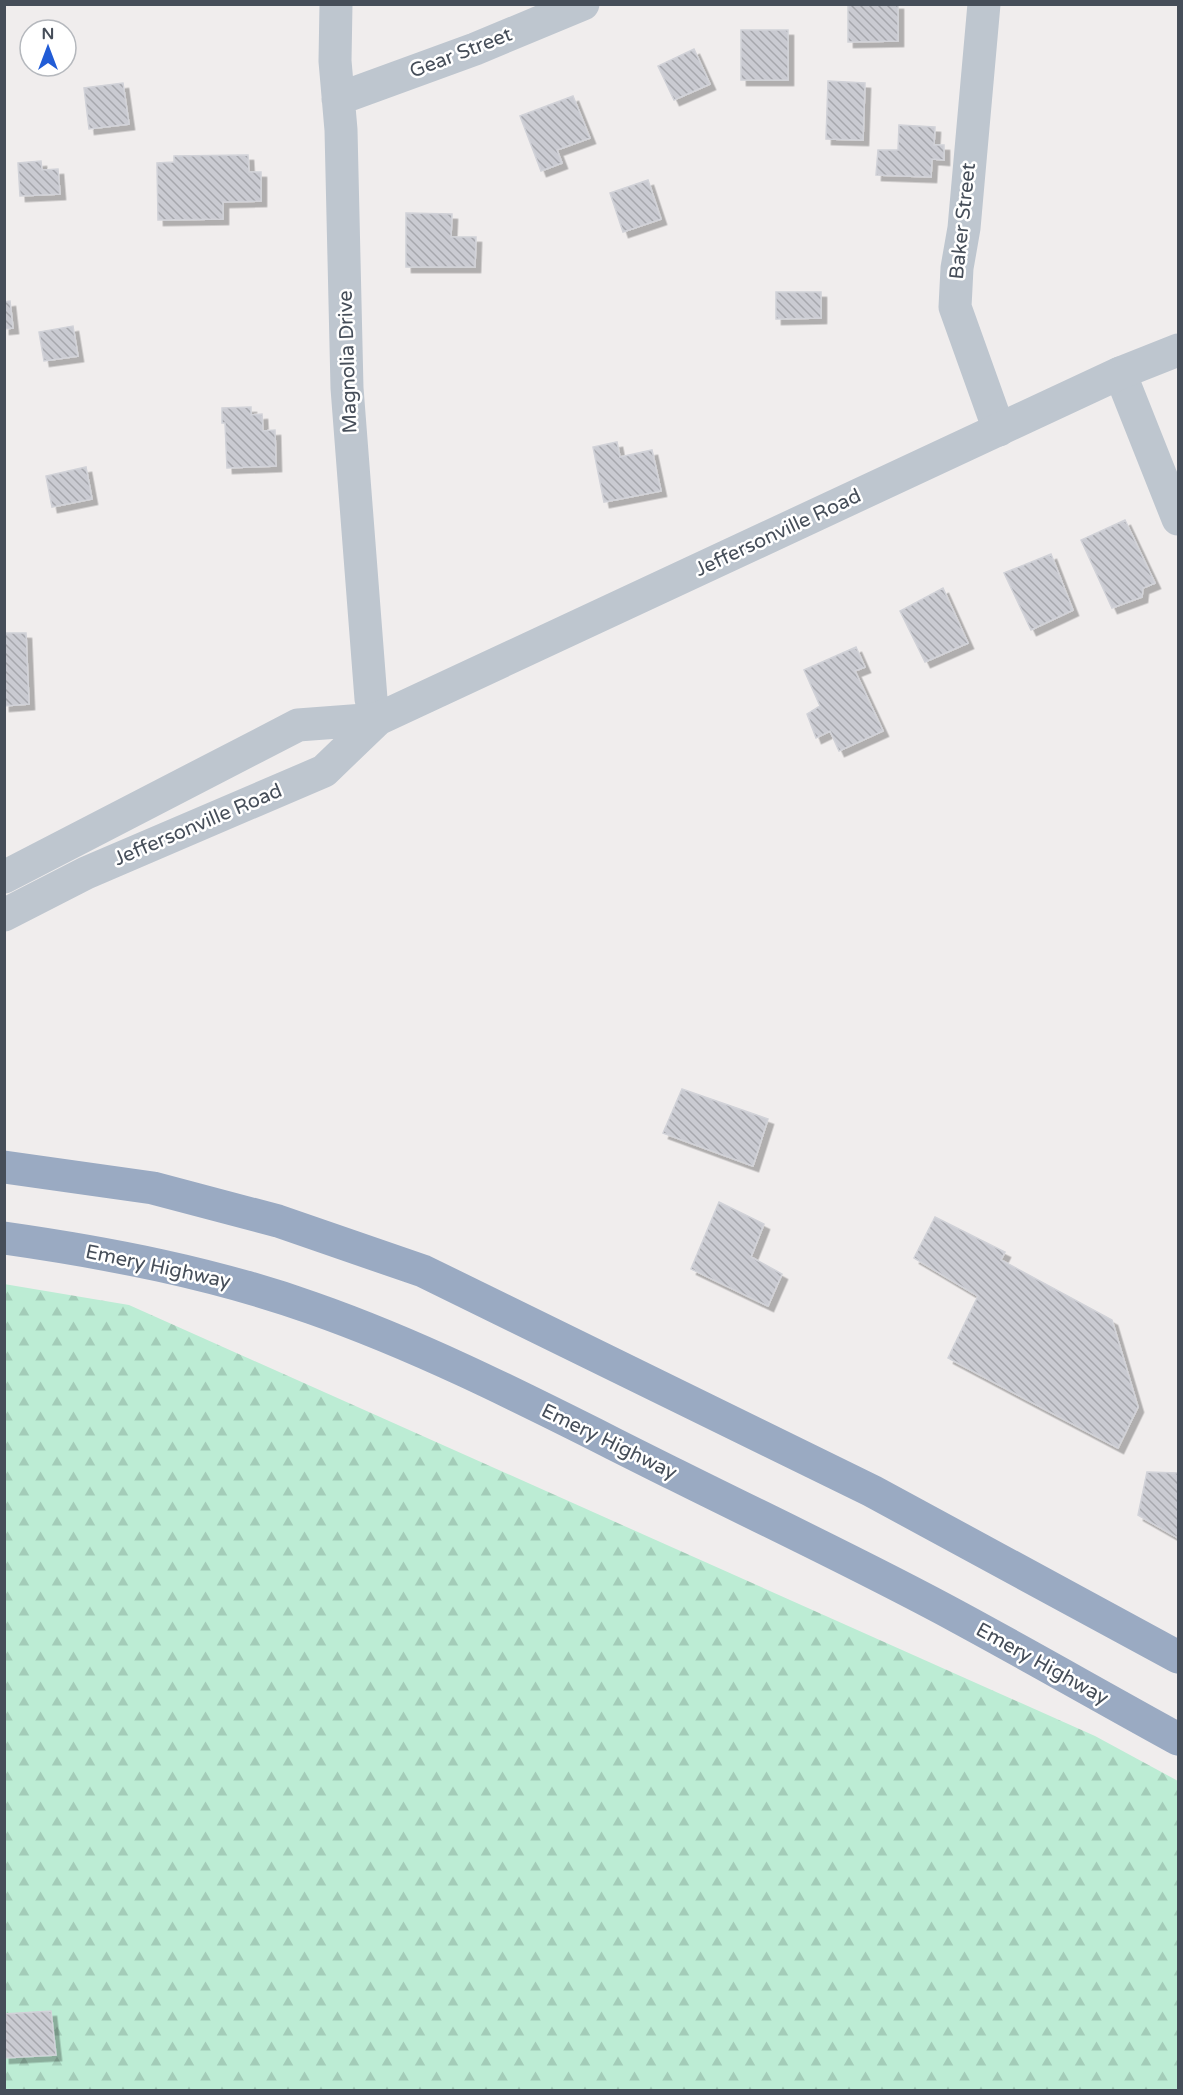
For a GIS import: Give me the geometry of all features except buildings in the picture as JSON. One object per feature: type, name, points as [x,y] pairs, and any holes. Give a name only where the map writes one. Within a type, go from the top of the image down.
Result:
[{"type":"highway","points":[[4,1167],[153,1188],[278,1221],[423,1271],[872,1491],[1179,1657]]},
{"type":"highway","name":"Emery Highway","points":[[4,1238],[156,1265],[244,1285],[314,1308],[391,1339],[497,1387],[844,1558],[957,1617],[1179,1739]]},
{"type":"street","name":"Magnolia Drive","points":[[336,4],[335,61],[341,130],[347,388],[370,699],[378,718]]},
{"type":"street","name":"Gear Street","points":[[338,99],[475,49],[583,4]]},
{"type":"street","name":"Baker Street","points":[[984,4],[955,307],[999,430]]},
{"type":"street","name":"Jeffersonville Road","points":[[4,915],[86,873],[324,771],[378,718],[1120,373],[1179,350]]},
{"type":"street","points":[[1120,373],[1179,519]]},
{"type":"street","name":"Jeffersonville Road","points":[[4,877],[298,724],[378,718]]},
{"type":"green space","points":[[4,1284],[129,1305],[1095,1736],[1178,1781],[1178,2090],[5,2090]]}]
